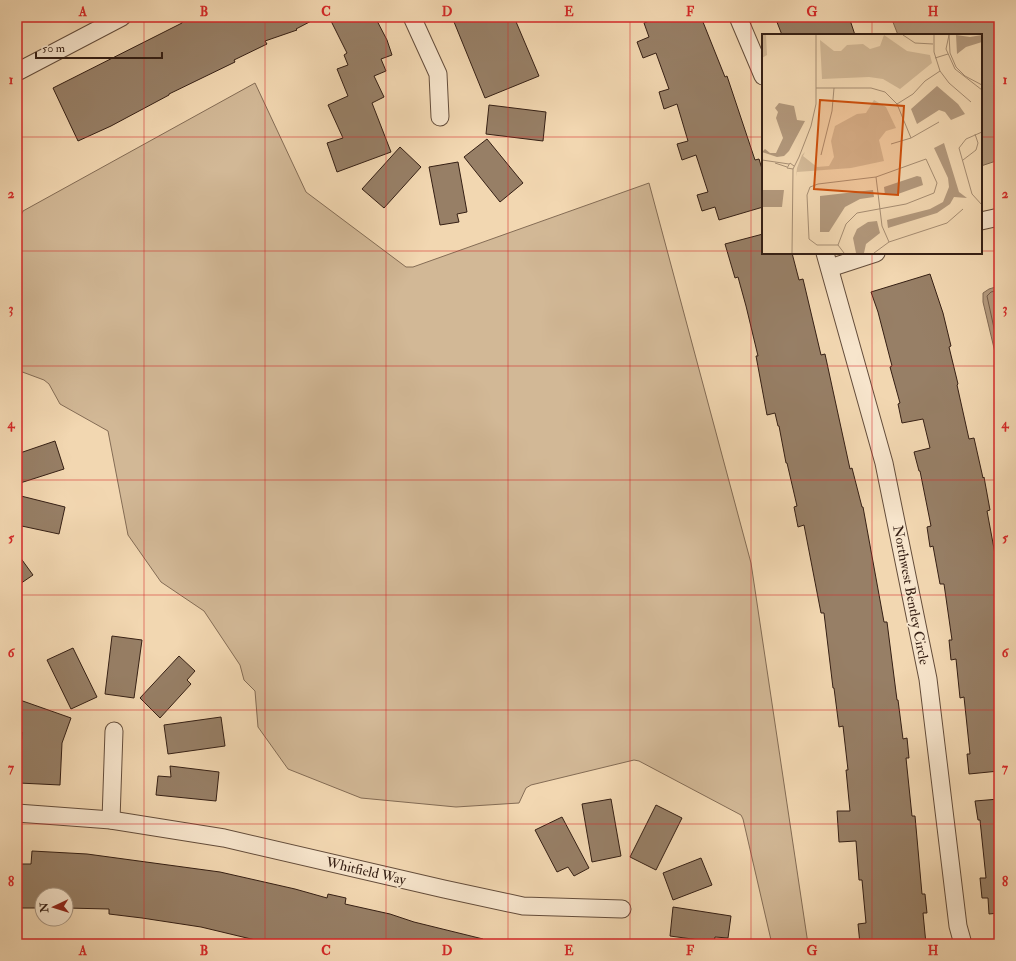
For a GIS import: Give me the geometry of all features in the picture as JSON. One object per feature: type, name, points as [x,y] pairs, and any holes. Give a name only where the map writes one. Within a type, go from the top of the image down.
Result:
[{"type":"street","points":[[17,72],[122,17]]},
{"type":"street","points":[[412,17],[438,74],[440,117]]},
{"type":"street","points":[[738,17],[762,74]]},
{"type":"street","points":[[982,221],[999,217]]},
{"type":"street","points":[[828,260],[869,254]]},
{"type":"street","name":"Northwest Bentley Circle","points":[[828,260],[884,463],[928,679],[958,926],[962,944]]},
{"type":"street","points":[[112,820],[114,731]]},
{"type":"street","name":"Whitfield Way","points":[[17,814],[70,816],[112,820],[224,838],[437,888],[523,906],[622,909]]},
{"type":"shaded area","points":[[255,83],[306,192],[406,267],[413,267],[649,183],[751,563],[808,944],[771,944],[741,815],[639,761],[634,760],[531,785],[526,788],[519,803],[456,807],[361,798],[288,769],[258,727],[255,691],[244,680],[240,665],[204,611],[161,582],[128,535],[108,431],[60,404],[49,384],[44,380],[17,370],[17,224],[23,211]]},
{"type":"water","points":[[891,17],[999,17],[999,160],[982,166],[982,34],[898,34]]},
{"type":"water","points":[[999,286],[999,369],[983,302],[983,293],[989,289]]},
{"type":"building","points":[[190,17],[319,17],[296,29],[297,30],[265,41],[267,44],[234,60],[235,62],[169,94],[111,126],[78,141],[53,88],[182,23],[182,21]]},
{"type":"building","points":[[329,17],[375,17],[387,40],[392,55],[381,59],[386,71],[374,76],[384,97],[372,103],[391,152],[337,172],[327,143],[343,138],[328,105],[348,96],[337,69],[348,65],[344,55],[347,53]]},
{"type":"building","points":[[452,17],[514,17],[539,76],[485,98]]},
{"type":"building","points":[[660,17],[701,17],[725,77],[727,76],[755,160],[759,159],[762,169],[762,207],[719,220],[715,207],[702,211],[697,195],[708,192],[696,155],[682,160],[677,144],[688,141],[677,104],[664,109],[659,92],[669,89],[656,53],[643,58],[637,42],[649,37],[644,23]]},
{"type":"building","points":[[775,17],[849,17],[855,34],[782,34]]},
{"type":"building","points":[[489,105],[546,112],[543,141],[486,134]]},
{"type":"building","points":[[487,139],[523,183],[500,202],[464,157]]},
{"type":"building","points":[[400,147],[421,167],[384,208],[362,189]]},
{"type":"building","points":[[458,162],[467,212],[457,214],[459,222],[440,225],[429,167]]},
{"type":"building","points":[[762,234],[762,254],[792,254],[799,280],[803,279],[821,355],[825,354],[850,469],[852,468],[863,507],[884,622],[887,622],[903,739],[907,738],[909,758],[906,758],[912,816],[915,816],[922,894],[925,894],[927,913],[923,913],[926,944],[860,944],[858,924],[866,923],[862,880],[859,880],[856,841],[839,842],[837,811],[850,811],[846,770],[848,770],[843,726],[839,727],[833,688],[824,613],[821,613],[804,525],[798,527],[794,507],[797,506],[786,463],[779,426],[775,413],[767,415],[756,356],[758,356],[746,306],[738,277],[735,278],[725,244]]},
{"type":"building","points":[[930,274],[943,313],[951,346],[949,347],[969,439],[974,438],[983,478],[984,477],[990,510],[987,511],[995,554],[997,554],[999,562],[999,771],[969,774],[967,754],[970,754],[964,697],[960,698],[956,659],[951,660],[949,640],[952,640],[944,584],[940,584],[933,546],[930,547],[927,527],[931,526],[920,471],[914,452],[930,448],[923,419],[902,423],[898,404],[900,403],[890,367],[892,366],[878,312],[871,292]]},
{"type":"building","points":[[55,441],[64,469],[17,484],[17,454]]},
{"type":"building","points":[[17,495],[65,507],[59,534],[17,525]]},
{"type":"building","points":[[17,553],[33,575],[17,586]]},
{"type":"building","points":[[112,636],[142,640],[134,698],[105,694]]},
{"type":"building","points":[[73,648],[97,697],[71,709],[47,660]]},
{"type":"building","points":[[179,656],[195,671],[187,680],[191,684],[160,718],[140,698]]},
{"type":"building","points":[[17,699],[71,718],[62,743],[60,785],[19,783],[22,732],[17,730]]},
{"type":"building","points":[[221,717],[225,746],[168,754],[164,725]]},
{"type":"building","points":[[170,766],[219,772],[216,801],[156,795],[158,776],[171,777]]},
{"type":"building","points":[[611,799],[621,856],[592,862],[582,804]]},
{"type":"building","points":[[999,799],[999,913],[989,914],[988,898],[982,898],[980,878],[986,878],[980,820],[978,820],[975,801]]},
{"type":"building","points":[[656,805],[682,818],[656,870],[630,857]]},
{"type":"building","points":[[562,817],[589,868],[574,876],[568,867],[557,872],[535,830]]},
{"type":"building","points":[[32,851],[87,854],[220,872],[327,898],[328,894],[346,898],[345,904],[390,914],[414,922],[483,939],[482,944],[272,944],[201,927],[109,914],[109,909],[74,908],[74,887],[34,887],[34,908],[17,908],[17,864],[31,864]]},
{"type":"building","points":[[701,858],[712,885],[673,900],[663,873]]},
{"type":"building","points":[[673,907],[731,916],[728,938],[715,937],[714,942],[670,936]]}]
